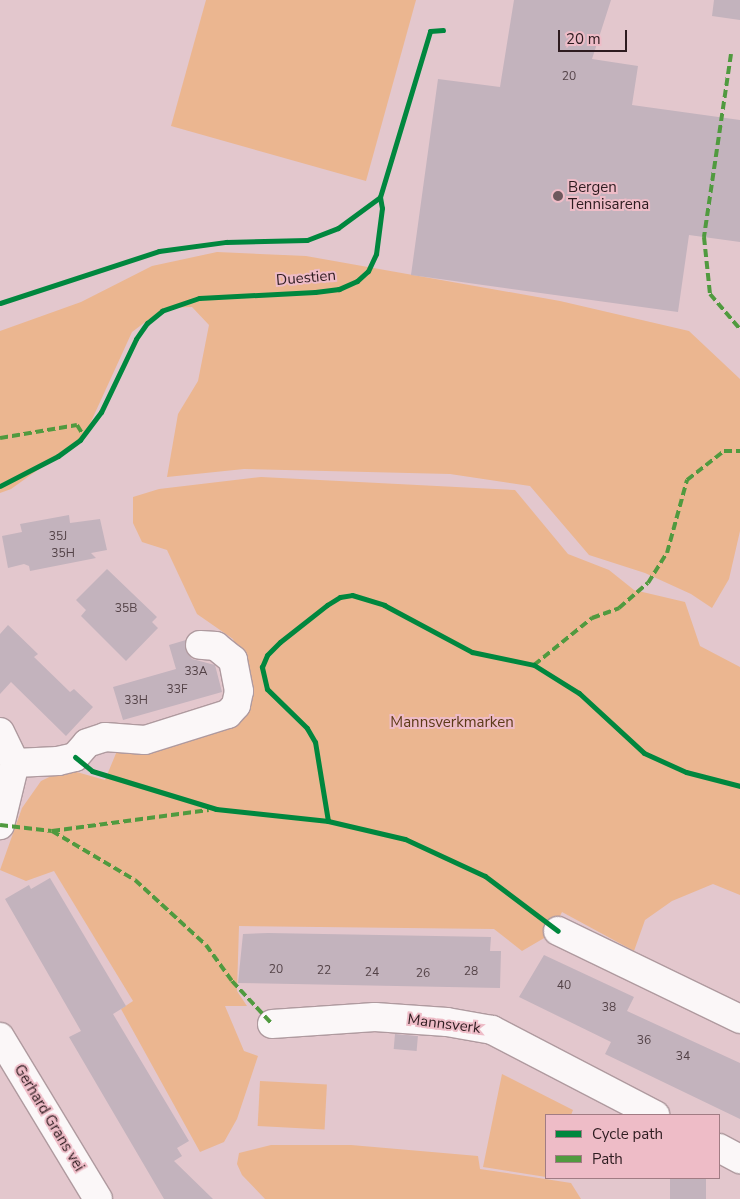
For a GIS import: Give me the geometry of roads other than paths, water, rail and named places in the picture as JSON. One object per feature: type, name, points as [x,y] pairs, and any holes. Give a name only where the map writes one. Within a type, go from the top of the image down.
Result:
[{"type":"street","points":[[15,763],[58,761],[75,757],[87,743],[105,737],[145,740],[228,714],[236,706],[239,691],[233,660],[216,646],[200,645]]},
{"type":"street","points":[[0,732],[15,763],[0,826]]},
{"type":"street","points":[[558,931],[581,944],[740,1019]]},
{"type":"street","name":"Mannsverk","points":[[272,1024],[375,1017],[447,1022],[492,1030],[653,1114]]},
{"type":"street","name":"Gerhard Grans vei","points":[[0,1037],[98,1199]]},
{"type":"street","points":[[720,1149],[740,1159]]},
{"type":"place","name":"Bergen Tennisarena","points":[[558,196]]},
{"type":"park label","name":"Mannsverkmarken","points":[[452,723]]}]
